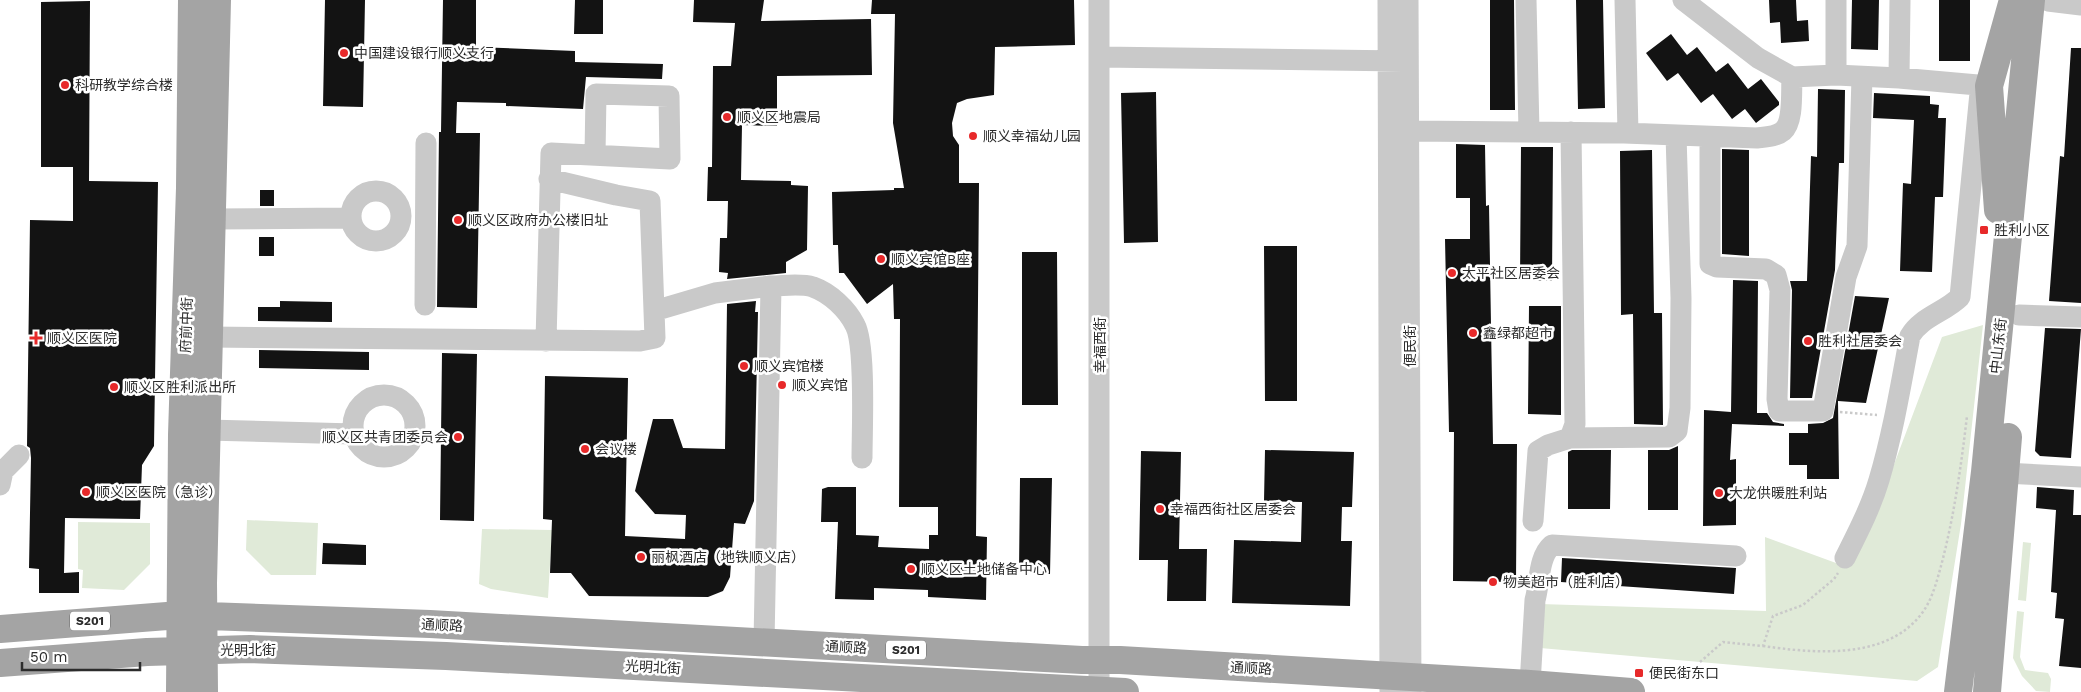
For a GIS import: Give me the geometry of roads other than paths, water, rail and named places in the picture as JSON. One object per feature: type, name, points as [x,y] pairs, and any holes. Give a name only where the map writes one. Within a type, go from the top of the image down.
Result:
[{"type":"main road","name":"府前中街","points":[[192,0],[190,188],[182,435],[192,615],[192,650]]},
{"type":"main road","name":"府前中街","points":[[192,615],[207,430],[217,0]]},
{"type":"main road","points":[[2004,287],[1985,86],[2013,0]]},
{"type":"main road","name":"中山东街","points":[[1958,692],[1985,472],[2004,287],[2042,0]]},
{"type":"main road","name":"中山东街","points":[[1987,692],[2004,473],[2019,315],[2042,0]]},
{"type":"main road","name":"S201","points":[[0,629],[192,615]]},
{"type":"main road","name":"通顺路","points":[[192,615],[430,624],[1099,661],[1120,660],[1400,685],[1530,684],[1632,692]]},
{"type":"main road","name":"光明北街","points":[[192,650],[250,649],[446,656],[1125,692]]},
{"type":"main road","name":"S201","points":[[0,663],[192,650]]},
{"type":"main road","points":[[180,692],[192,650]]},
{"type":"main road","points":[[192,650],[204,692]]},
{"type":"street","name":"幸福西街","points":[[1098,691],[1099,0]]},
{"type":"street","name":"便民街","points":[[1388,0],[1408,131],[1400,685]]},
{"type":"street","name":"便民街","points":[[1400,685],[1398,61],[1408,0]]},
{"type":"street","points":[[1526,0],[1529,131]]},
{"type":"street","points":[[1624,133],[1628,133],[1625,0]]},
{"type":"street","points":[[1683,0],[1758,58],[1792,76],[1836,75],[1899,78],[1985,86],[1960,296],[1953,304],[1915,327],[1910,336],[1895,416],[1879,480],[1866,515],[1845,558]]},
{"type":"street","points":[[1819,0],[1836,8],[1836,75]]},
{"type":"street","points":[[1899,78],[1900,0]]},
{"type":"street","points":[[2042,0],[2081,5]]},
{"type":"street","points":[[1100,57],[1398,61]]},
{"type":"street","points":[[1408,131],[1529,131],[1757,138],[1772,136],[1784,130],[1791,116],[1792,76]]},
{"type":"street","points":[[1710,136],[1710,264],[1717,267],[1766,269],[1776,275],[1780,290],[1776,398],[1779,411],[1823,411],[1846,277],[1856,246],[1862,77]]},
{"type":"street","points":[[546,340],[551,153],[670,159],[669,96],[596,94],[595,155]]},
{"type":"street","points":[[1570,438],[1575,424],[1572,132]]},
{"type":"street","points":[[1532,521],[1538,451],[1548,445],[1570,438],[1669,437],[1677,431],[1680,408],[1681,298],[1676,135]]},
{"type":"street","points":[[425,305],[426,143]]},
{"type":"street","points":[[209,337],[640,341],[655,338],[650,202],[616,196],[550,178]]},
{"type":"street","points":[[376,190],[392,196],[397,202],[402,218],[400,226],[388,238],[372,241],[357,233],[351,218],[355,202],[368,192],[376,190]]},
{"type":"street","points":[[213,219],[351,218]]},
{"type":"street","points":[[402,218],[425,218]]},
{"type":"street","points":[[654,311],[715,293],[771,286],[811,286],[824,292],[838,302],[856,325],[861,346],[862,458]]},
{"type":"street","points":[[764,642],[771,286]]},
{"type":"street","points":[[2019,315],[2081,317]]},
{"type":"street","points":[[207,430],[354,434]]},
{"type":"street","points":[[0,485],[3,471],[19,454]]},
{"type":"street","points":[[2004,473],[2081,478]]},
{"type":"street","points":[[1530,684],[1535,600],[1544,553],[1552,545],[1736,556]]},
{"type":"place","name":"中国建设银行顺义支行","points":[[344,53]]},
{"type":"place","name":"科研教学综合楼","points":[[65,85]]},
{"type":"place","name":"顺义区地震局","points":[[727,117]]},
{"type":"place","name":"顺义幸福幼儿园","points":[[973,136]]},
{"type":"place","name":"顺义区政府办公楼旧址","points":[[458,220]]},
{"type":"place","name":"胜利小区","points":[[1984,230]]},
{"type":"place","name":"顺义宾馆B座","points":[[881,259]]},
{"type":"place","name":"太平社区居委会","points":[[1452,273]]},
{"type":"place","name":"鑫绿都超市","points":[[1473,333]]},
{"type":"place","name":"顺义区医院","points":[[36,338]]},
{"type":"place","name":"胜利社居委会","points":[[1808,341]]},
{"type":"place","name":"顺义宾馆楼","points":[[744,366]]},
{"type":"place","name":"顺义宾馆","points":[[782,385]]},
{"type":"place","name":"顺义区胜利派出所","points":[[114,387]]},
{"type":"place","name":"顺义区共青团委员会","points":[[458,437]]},
{"type":"place","name":"会议楼","points":[[585,449]]},
{"type":"place","name":"顺义区医院（急诊）","points":[[86,492]]},
{"type":"place","name":"大龙供暖胜利站","points":[[1719,493]]},
{"type":"place","name":"幸福西街社区居委会","points":[[1160,509]]},
{"type":"place","name":"丽枫酒店（地铁顺义店）","points":[[641,557]]},
{"type":"place","name":"顺义区土地储备中心","points":[[911,569]]},
{"type":"place","name":"物美超市（胜利店）","points":[[1493,582]]},
{"type":"place","name":"便民街东口","points":[[1639,673]]}]
